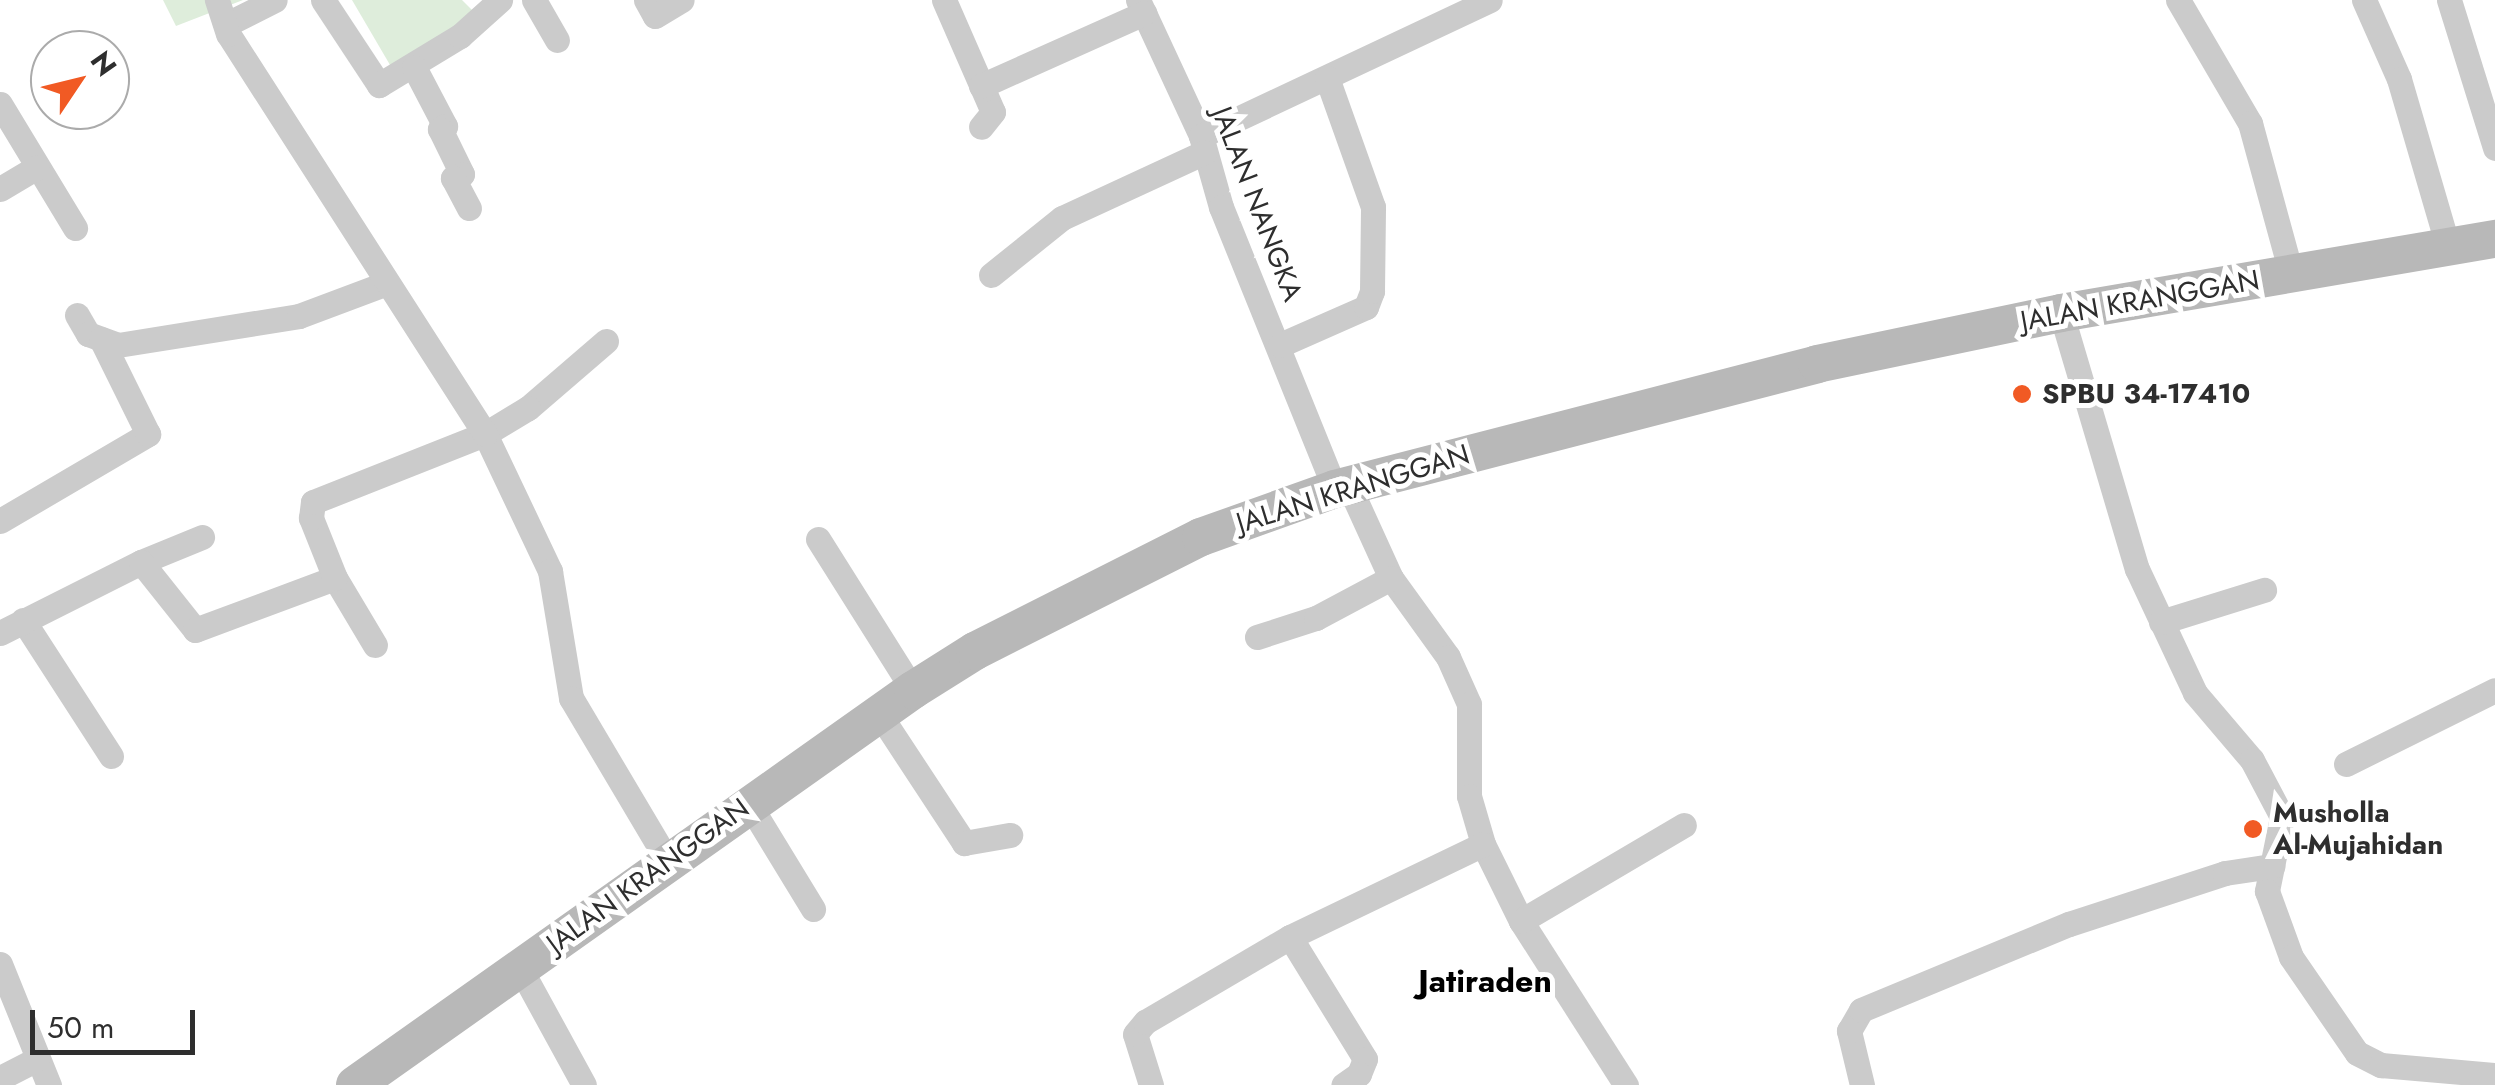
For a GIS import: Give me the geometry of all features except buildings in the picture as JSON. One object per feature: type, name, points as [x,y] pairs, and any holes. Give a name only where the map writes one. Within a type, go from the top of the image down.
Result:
[{"type":"main road","name":"JALAN KRANGGAN","points":[[354,1085],[878,712],[974,651],[1201,537],[1342,487],[1601,416],[2061,313],[2495,239]]},
{"type":"street","points":[[276,0],[223,11],[228,34],[485,434],[550,571],[571,698],[669,863]]},
{"type":"street","points":[[323,0],[378,85],[414,67],[500,0]]},
{"type":"street","points":[[534,0],[557,40]]},
{"type":"street","points":[[646,0],[655,16],[682,0]]},
{"type":"street","points":[[944,0],[993,112],[981,127]]},
{"type":"street","points":[[2178,0],[2250,123],[2291,273]]},
{"type":"street","points":[[2364,0],[2398,79],[2448,247]]},
{"type":"street","points":[[2449,0],[2495,148]]},
{"type":"street","points":[[991,275],[1062,218],[1483,1]]},
{"type":"street","points":[[982,86],[1141,7]]},
{"type":"street","name":"JALAN NANGKA","points":[[1141,7],[1203,144],[1221,207],[1342,487],[1391,578],[1448,657],[1469,704],[1469,796],[1483,844],[1521,922],[1626,1085]]},
{"type":"street","points":[[414,67],[445,126],[462,174],[453,178],[469,208]]},
{"type":"street","points":[[1280,345],[1366,307],[1372,291],[1372,207],[1328,78]]},
{"type":"street","points":[[0,104],[75,228]]},
{"type":"street","points":[[0,188],[37,167]]},
{"type":"street","points":[[77,315],[88,334],[118,345],[299,316],[387,282]]},
{"type":"street","points":[[2061,313],[2137,569],[2195,693],[2274,796],[2284,830],[2267,891],[2291,957],[2357,1052],[2381,1065],[2495,1075]]},
{"type":"street","points":[[0,521],[148,434],[101,339]]},
{"type":"street","points":[[375,645],[334,578],[311,518],[313,502],[485,434],[528,408],[606,340]]},
{"type":"street","points":[[0,633],[141,562],[202,537]]},
{"type":"street","points":[[818,539],[913,690]]},
{"type":"street","points":[[141,562],[195,630],[334,578]]},
{"type":"street","points":[[1257,637],[1316,618],[1391,578]]},
{"type":"street","points":[[2161,622],[2264,590]]},
{"type":"street","points":[[23,620],[111,756]]},
{"type":"street","points":[[2346,764],[2495,690]]},
{"type":"street","points":[[878,712],[964,843],[1010,835]]},
{"type":"street","points":[[750,804],[813,909]]},
{"type":"street","points":[[1521,922],[1684,825]]},
{"type":"street","points":[[1151,1085],[1135,1034],[1145,1022],[1290,937],[1483,844]]},
{"type":"street","points":[[1862,1085],[1849,1031],[1861,1010],[2069,924],[2225,873],[2272,866]]},
{"type":"street","points":[[1290,937],[1365,1058],[1359,1074],[1343,1085]]},
{"type":"street","points":[[0,964],[49,1085]]},
{"type":"street","points":[[520,968],[584,1085]]},
{"type":"street","points":[[0,1078],[38,1058]]},
{"type":"green space","points":[[163,0],[243,0],[176,26]]},
{"type":"green space","points":[[352,0],[462,0],[486,24],[400,82]]},
{"type":"place","name":"SPBU 34-17410","points":[[2022,394]]},
{"type":"place","name":"Musholla Al-Mujahidan","points":[[2253,829]]},
{"type":"district","name":"Jatiraden","points":[[1485,981]]}]
